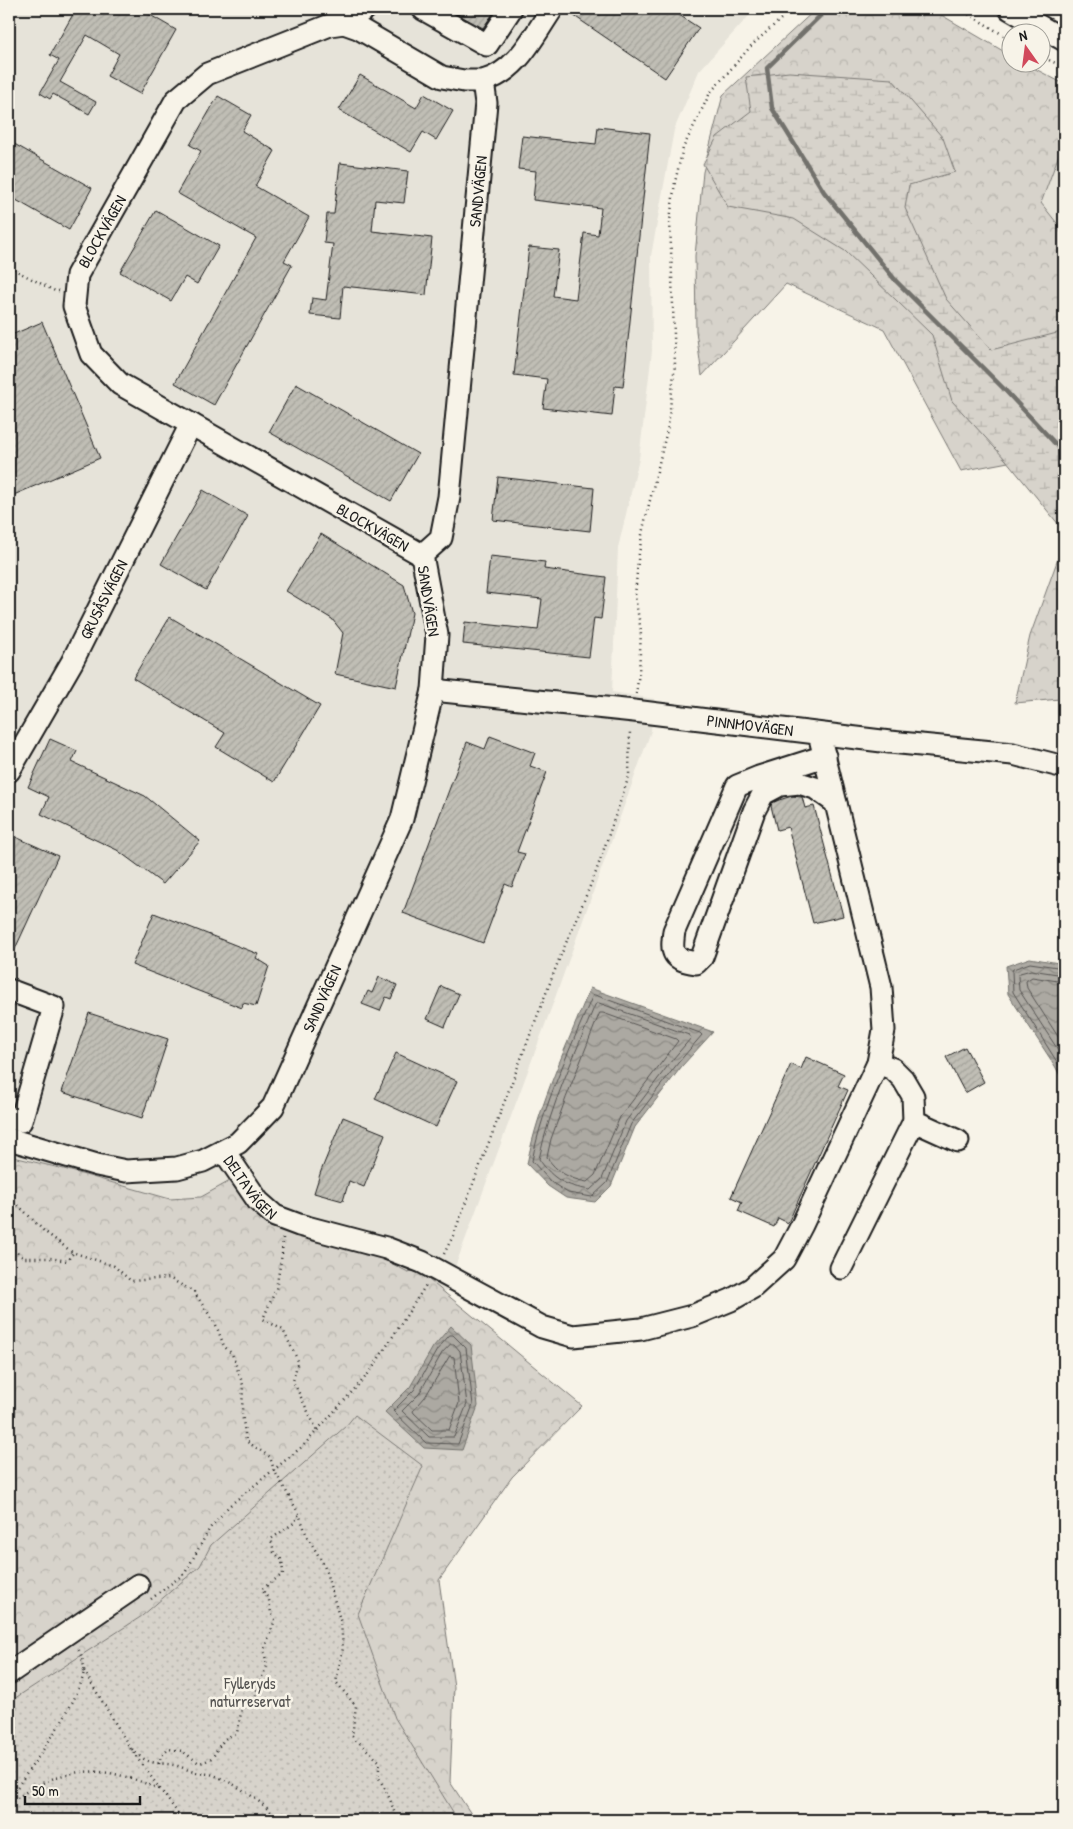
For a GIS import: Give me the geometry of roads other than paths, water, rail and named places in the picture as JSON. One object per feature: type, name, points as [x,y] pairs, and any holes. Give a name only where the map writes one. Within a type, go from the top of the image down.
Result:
[{"type":"street","name":"BLOCKVÄGEN","points":[[365,9],[344,23],[330,25],[207,74],[176,100],[78,275],[74,306],[91,354],[120,384],[422,555]]},
{"type":"street","points":[[423,9],[487,45],[511,9]]},
{"type":"street","points":[[344,23],[358,28],[442,77],[464,81],[483,81],[496,78],[512,66],[521,56],[552,9]]},
{"type":"street","points":[[1010,9],[1064,40]]},
{"type":"street","name":"SANDVÄGEN","points":[[224,1151],[238,1143],[273,1107],[402,819],[433,690],[437,635],[422,555],[441,538],[449,496],[486,103],[483,81]]},
{"type":"street","name":"GRUSÅSVÄGEN","points":[[9,771],[72,662],[191,424]]},
{"type":"street","name":"PINNMOVÄGEN","points":[[433,690],[1013,754],[1064,767]]},
{"type":"street","name":"DELTAVÄGEN","points":[[9,1139],[97,1165],[126,1171],[176,1168],[224,1151],[258,1202],[275,1216],[386,1248],[437,1269],[542,1328],[573,1336],[641,1329],[692,1316],[731,1300],[752,1288],[784,1259],[802,1225],[878,1063],[884,1030],[881,987],[820,734]]},
{"type":"street","points":[[825,756],[737,786],[674,931],[672,948],[676,956],[696,963],[702,957],[754,811],[763,794],[780,785],[799,783],[815,788],[836,803]]},
{"type":"street","points":[[9,990],[54,1007],[21,1121],[9,1117]]},
{"type":"street","points":[[841,1268],[914,1121],[913,1096],[903,1079],[893,1069],[878,1063]]},
{"type":"street","points":[[914,1121],[958,1141]]},
{"type":"street","points":[[9,1674],[143,1593]]},
{"type":"water","points":[[1030,958],[1064,964],[1064,1083],[1008,994],[1006,966]]},
{"type":"water","points":[[590,988],[713,1032],[682,1066],[635,1127],[611,1186],[595,1202],[566,1198],[548,1186],[527,1164],[546,1097]]},
{"type":"water","points":[[451,1326],[471,1345],[478,1406],[462,1450],[424,1448],[385,1412],[410,1387],[433,1347]]},
{"type":"waterway","points":[[820,16],[767,68],[772,108],[824,192],[896,281],[1003,388],[1064,453]]},
{"type":"park label","name":"Fylleryds naturreservat","points":[[250,1692]]}]
